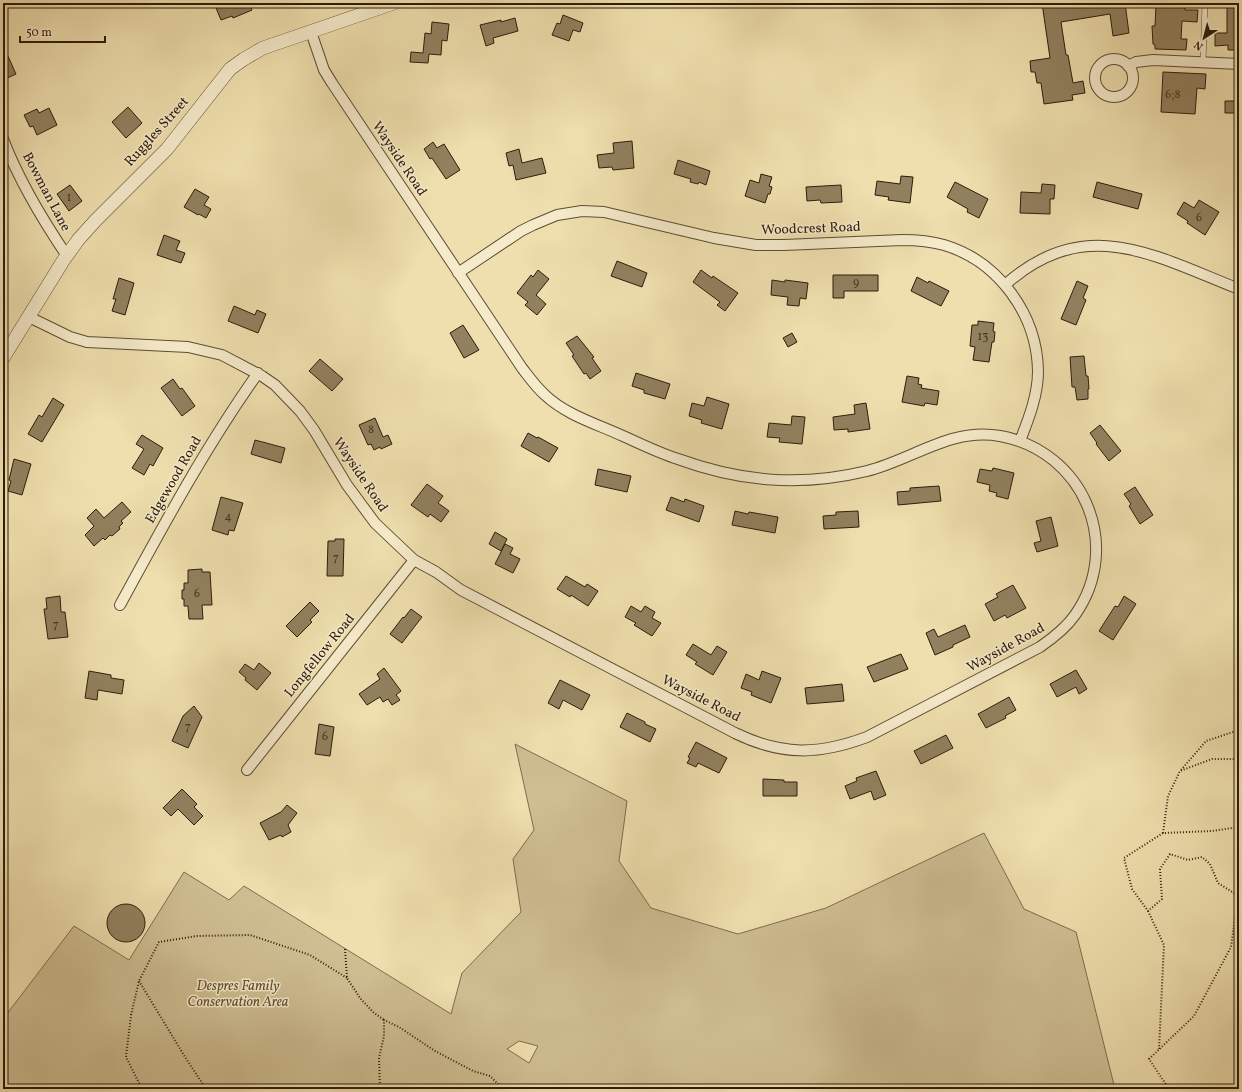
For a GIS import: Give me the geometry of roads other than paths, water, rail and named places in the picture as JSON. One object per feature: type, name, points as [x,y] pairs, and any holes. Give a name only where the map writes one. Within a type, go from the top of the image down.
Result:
[{"type":"street","name":"Ruggles Street","points":[[3,358],[67,256],[94,221],[167,149],[230,69],[244,58],[263,48],[394,3]]},
{"type":"street","name":"Wayside Road","points":[[29,317],[70,337],[87,342],[188,347],[222,355],[258,373],[275,385],[300,411],[314,430],[347,485],[375,523],[414,560],[436,572],[461,590],[752,741],[770,747],[809,751],[828,749],[867,737],[1040,647],[1065,628],[1079,609],[1090,588],[1096,558],[1094,526],[1084,497],[1076,483],[1066,471],[1042,451],[1020,441],[998,435],[966,435],[951,438],[893,462],[868,470],[824,478],[777,481],[753,479],[676,459],[573,414],[546,396],[522,368],[332,83],[324,70],[311,32]]},
{"type":"street","points":[[1128,66],[1136,62],[1153,60],[1239,64]]},
{"type":"street","name":"Bowman Lane","points":[[3,139],[26,190],[44,223],[67,256]]},
{"type":"street","name":"Woodcrest Road","points":[[458,273],[521,231],[533,225],[557,215],[593,210],[617,214],[721,240],[756,245],[902,240],[930,242],[944,245],[970,257],[994,273],[1015,298],[1027,321],[1035,346],[1037,359],[1037,384],[1032,408],[1020,441]]},
{"type":"street","points":[[1005,285],[1021,271],[1042,258],[1068,249],[1095,245],[1112,245],[1140,251],[1239,289]]},
{"type":"street","name":"Edgewood Road","points":[[120,605],[191,478],[237,402],[258,373]]},
{"type":"street","name":"Longfellow Road","points":[[247,770],[414,560]]},
{"type":"lane","points":[[1203,62],[1205,3]]},
{"type":"park label","name":"Despres Family Conservation Area","points":[[238,994]]}]
